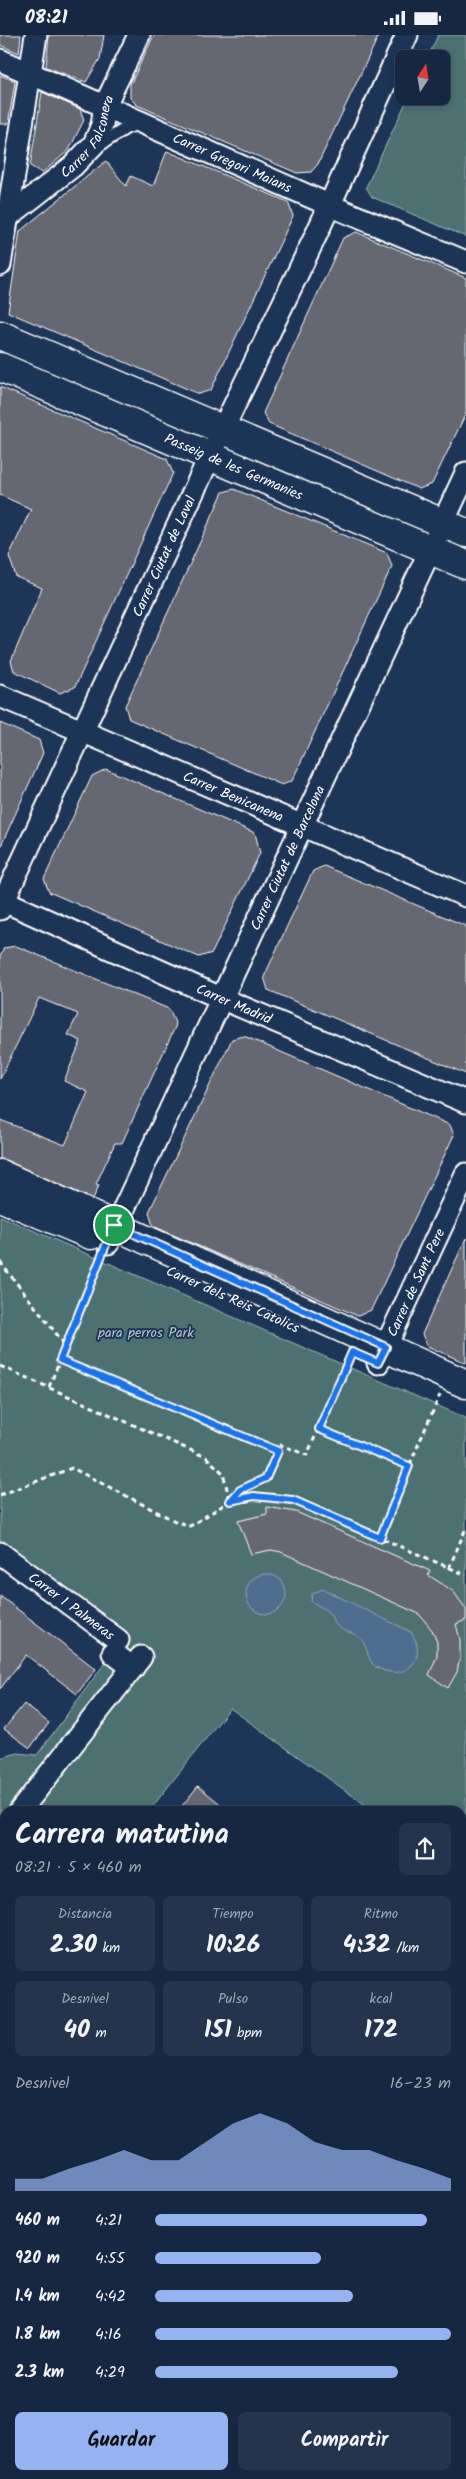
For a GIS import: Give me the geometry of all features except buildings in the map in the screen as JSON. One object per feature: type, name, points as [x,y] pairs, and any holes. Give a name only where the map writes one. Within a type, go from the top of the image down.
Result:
[{"type":"street","points":[[0,265],[36,35]]},
{"type":"street","name":"Carrer Falconera","points":[[9,217],[86,154],[98,135],[105,105],[139,35]]},
{"type":"street","name":"Carrer Ciutat de Laval","points":[[2,905],[210,456],[330,205],[407,35]]},
{"type":"street","name":"Carrer Gregori Maians","points":[[0,60],[330,205],[466,262]]},
{"type":"street","points":[[0,335],[455,528]]},
{"type":"street","name":"Passeig de les Germanies","points":[[0,367],[466,565]]},
{"type":"street","name":"Carrer Ciutat de Barcelona","points":[[111,1234],[223,999],[431,550],[455,528],[466,473]]},
{"type":"street","name":"Carrer Benicanena","points":[[0,696],[466,896]]},
{"type":"street","name":"Carrer Madrid","points":[[2,905],[466,1103]]},
{"type":"street","name":"Carrer dels Reis Catolics","points":[[0,1174],[111,1234],[352,1352],[382,1355]]},
{"type":"street","name":"Carrer de Sant Pere","points":[[382,1355],[466,1174]]},
{"type":"street","name":"Carrer dels Reis Catolics","points":[[0,1197],[111,1234],[458,1391]]},
{"type":"street","name":"Carrer 1 Palmeras","points":[[0,1553],[137,1662],[24,1806]]},
{"type":"lane","points":[[86,154],[126,128],[143,123]]},
{"type":"path","points":[[50,1387],[111,1234]]},
{"type":"path","points":[[0,1263],[66,1346]]},
{"type":"path","points":[[0,1495],[72,1468],[175,1521],[190,1526],[230,1501],[240,1490],[266,1478],[281,1445],[307,1455],[352,1352]]},
{"type":"path","points":[[60,1360],[278,1451]]},
{"type":"path","points":[[0,1367],[50,1387],[206,1457],[223,1473],[230,1501]]},
{"type":"path","points":[[380,1538],[409,1466],[458,1391]]},
{"type":"path","points":[[319,1429],[409,1466]]},
{"type":"path","points":[[230,1501],[254,1496],[293,1500],[466,1575]]},
{"type":"path","points":[[449,1568],[466,1528]]},
{"type":"green space","points":[[438,35],[466,35],[466,237],[372,197],[366,187],[405,105],[450,105],[450,50],[431,50]]},
{"type":"green space","name":"para perros Park","points":[[0,1216],[466,1418],[466,1806],[367,1806],[230,1708],[153,1806],[0,1806],[0,1758],[18,1753],[37,1755],[127,1633],[0,1541]]},
{"type":"water","points":[[266,1574],[280,1580],[286,1594],[280,1608],[266,1614],[252,1608],[246,1594],[252,1580]]},
{"type":"water","points":[[323,1589],[411,1632],[416,1642],[417,1651],[416,1659],[412,1665],[405,1670],[388,1672],[374,1665],[369,1659],[361,1639],[338,1627],[327,1611],[311,1601],[312,1594]]},
{"type":"route","points":[[114,1225],[386,1347],[378,1363],[352,1352],[319,1429],[409,1466],[380,1538],[293,1500],[254,1496],[230,1501],[240,1490],[266,1478],[278,1451],[60,1360],[114,1225]]}]
